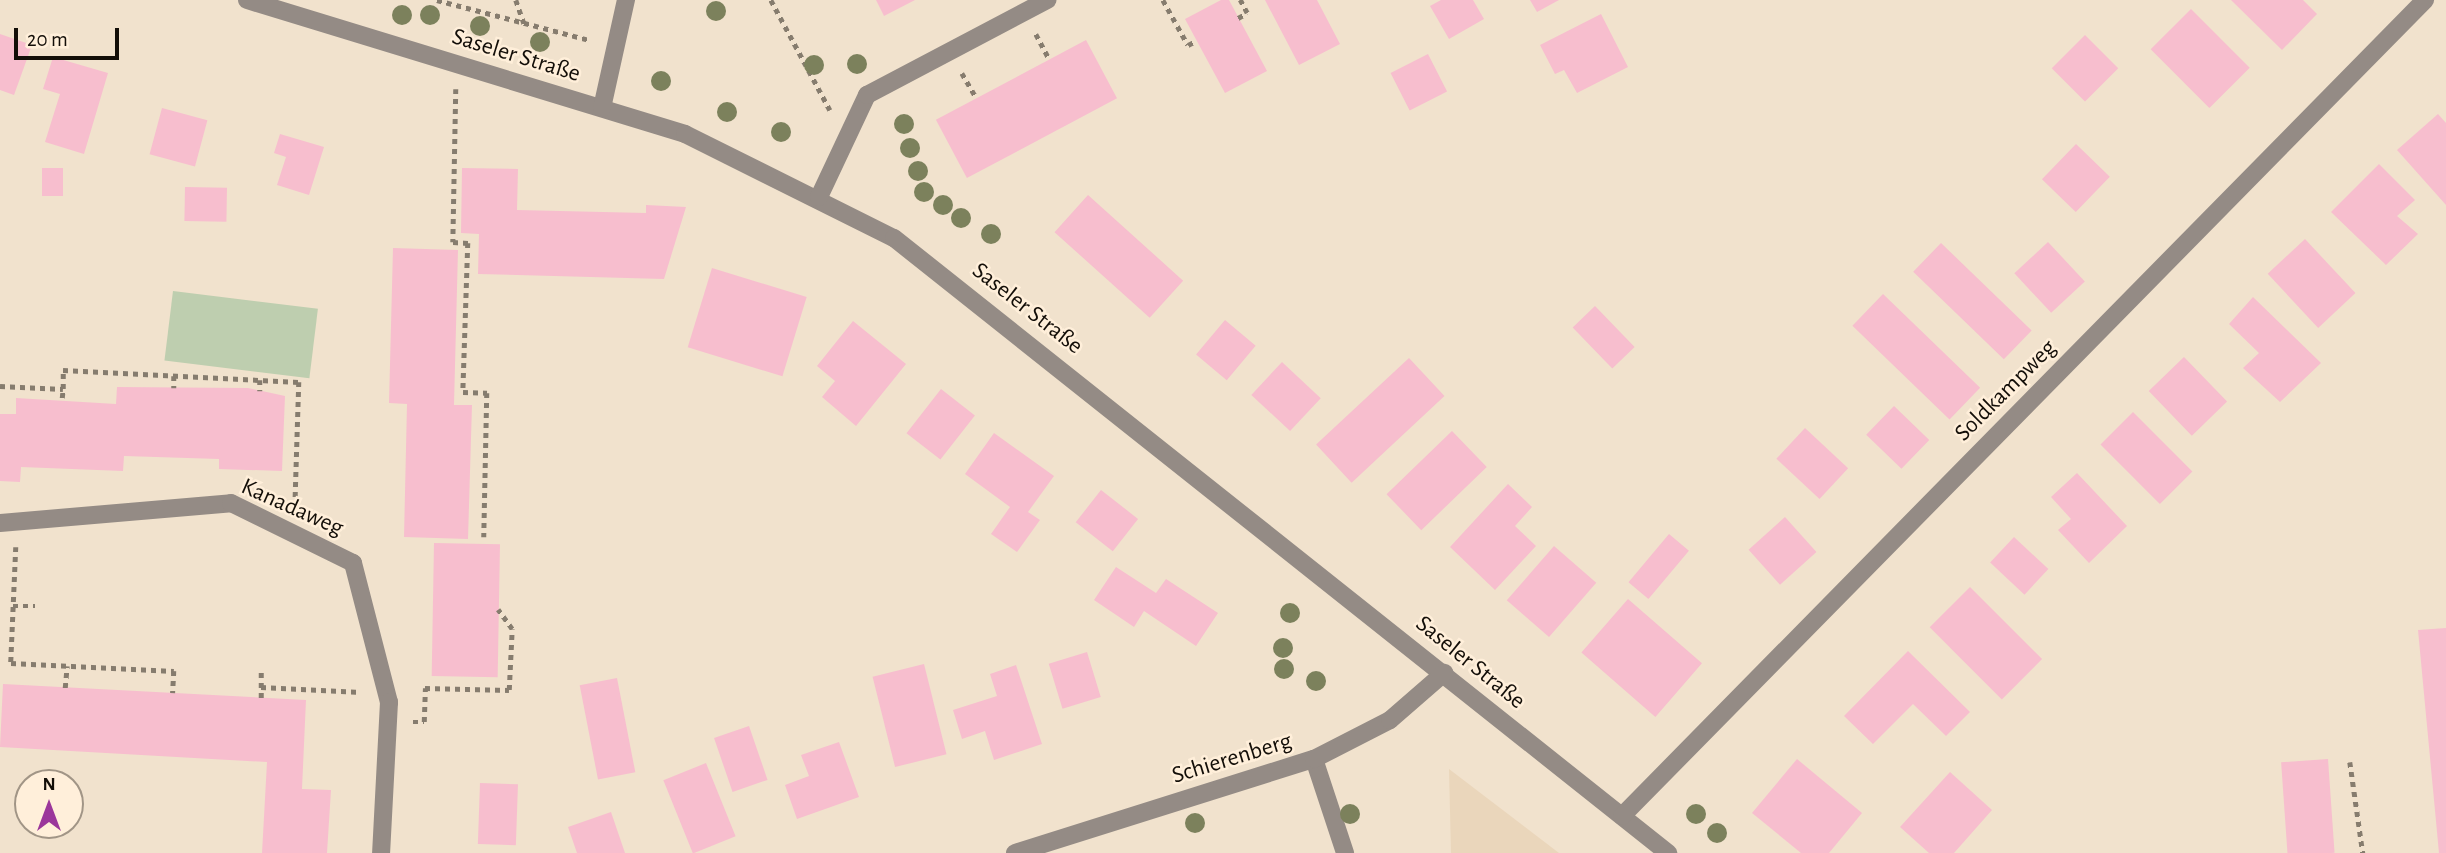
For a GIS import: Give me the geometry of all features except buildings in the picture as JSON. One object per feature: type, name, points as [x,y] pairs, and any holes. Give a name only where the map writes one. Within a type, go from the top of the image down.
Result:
[{"type":"street","name":"Saseler Straße","points":[[247,0],[685,134],[819,197],[894,238],[1005,321],[1668,853]]},
{"type":"street","points":[[602,108],[618,46],[626,0]]},
{"type":"street","points":[[819,197],[867,95],[1047,0]]},
{"type":"street","name":"Soldkampweg","points":[[1622,816],[2425,0]]},
{"type":"street","name":"Kanadaweg","points":[[9,522],[230,503],[353,563],[386,693],[388,720],[381,853]]},
{"type":"street","name":"Schierenberg","points":[[1015,853],[1314,759],[1390,720],[1444,673]]},
{"type":"street","points":[[1314,759],[1345,853]]},
{"type":"path","points":[[437,0],[525,26],[618,46]]},
{"type":"path","points":[[516,0],[525,26]]},
{"type":"path","points":[[771,0],[846,139]]},
{"type":"path","points":[[1163,0],[1188,45],[1196,41]]},
{"type":"path","points":[[1238,18],[1247,13],[1240,0]]},
{"type":"path","points":[[456,64],[453,242],[468,243],[463,392],[487,393],[484,537]]},
{"type":"path","points":[[62,398],[63,370],[299,382],[294,534]]},
{"type":"path","points":[[174,376],[174,388]]},
{"type":"path","points":[[260,380],[260,391]]},
{"type":"path","points":[[0,386],[63,389]]},
{"type":"path","points":[[9,522],[13,606],[10,663],[174,671],[173,693]]},
{"type":"path","points":[[13,606],[35,606]]},
{"type":"path","points":[[388,720],[424,722],[425,688],[509,690],[512,629],[498,610]]},
{"type":"path","points":[[65,688],[66,666]]},
{"type":"path","points":[[261,668],[261,698]]},
{"type":"path","points":[[261,687],[386,693]]},
{"type":"path","points":[[2350,762],[2362,853]]},
{"type":"shaded area","points":[[1449,769],[1559,853],[1451,853]]},
{"type":"green space","points":[[173,291],[318,309],[309,378],[164,360]]}]
